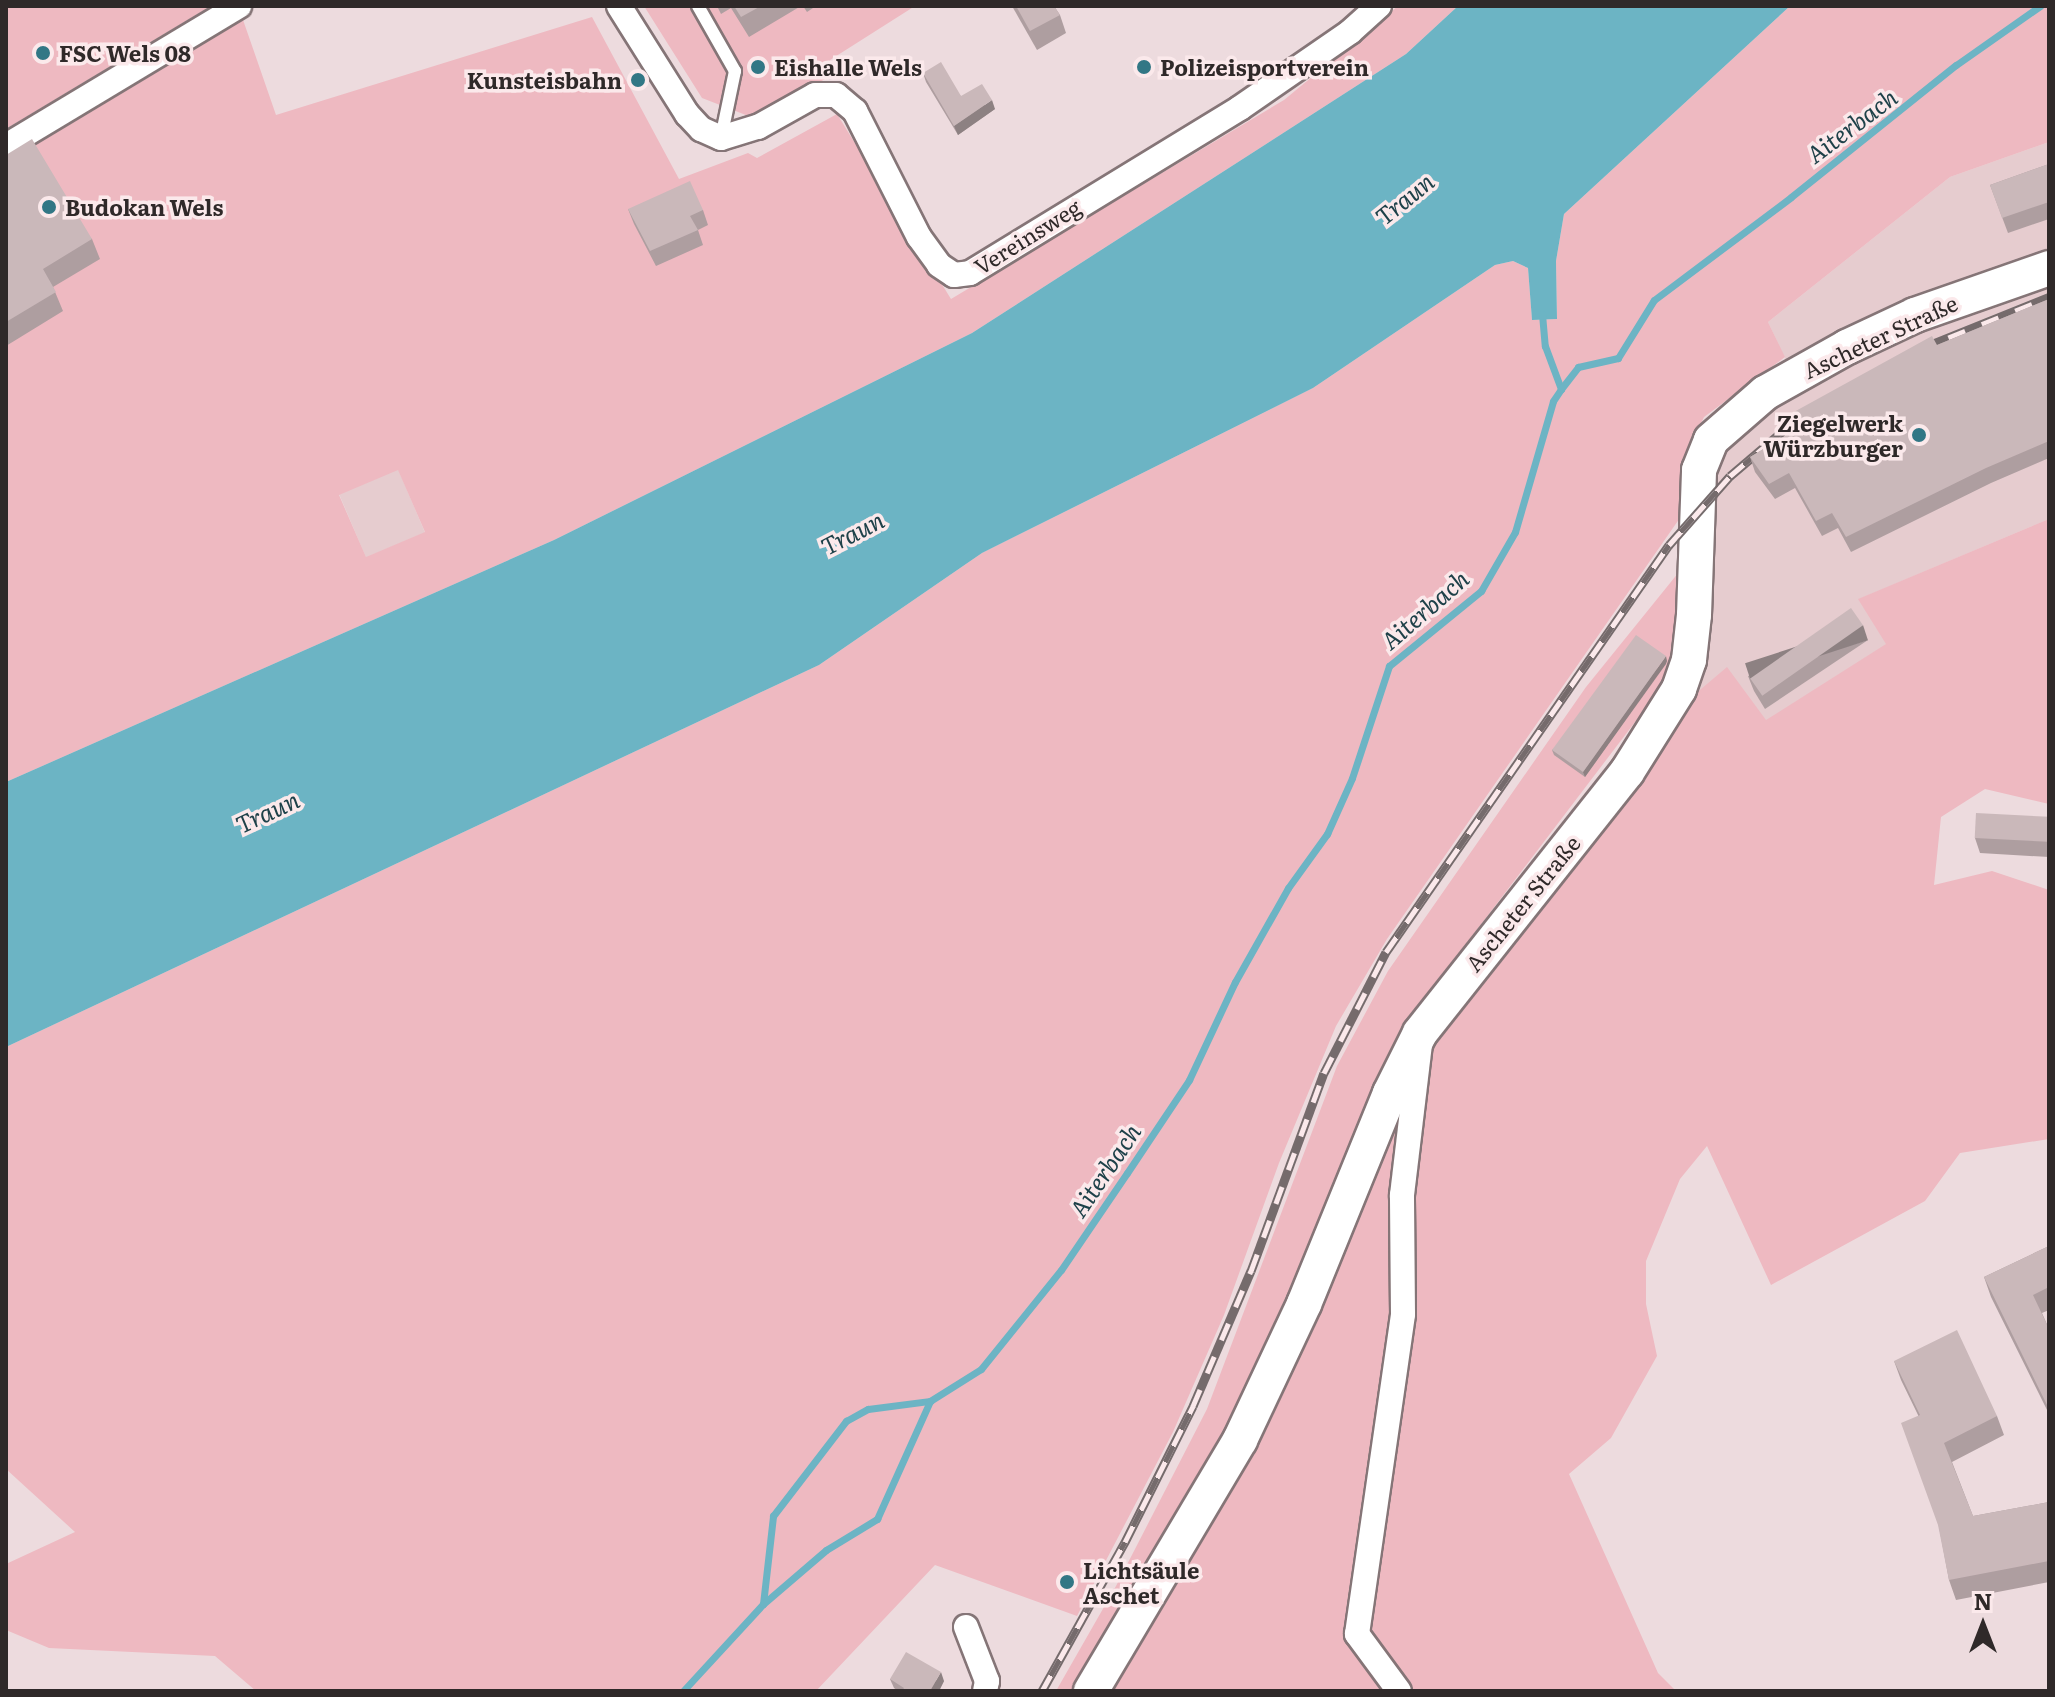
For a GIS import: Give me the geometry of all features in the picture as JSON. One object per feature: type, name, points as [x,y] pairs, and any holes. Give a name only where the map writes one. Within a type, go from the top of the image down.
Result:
[{"type":"main road","name":"Ascheter Straße","points":[[1091,1691],[1240,1440],[1304,1304],[1390,1093],[1420,1033],[1627,772],[1679,689],[1689,660],[1694,615],[1699,470],[1711,440],[1765,393],[1844,338],[2049,268]]},
{"type":"street","points":[[6,146],[239,6]]},
{"type":"street","points":[[619,6],[687,114],[701,129],[721,138]]},
{"type":"street","name":"Vereinsweg","points":[[721,138],[758,127],[815,95],[836,95],[855,111],[919,237],[939,265],[954,275],[970,273],[1240,108],[1350,32],[1379,6]]},
{"type":"street","points":[[1399,1691],[1357,1634],[1403,1314],[1402,1195],[1420,1033]]},
{"type":"street","points":[[966,1627],[987,1681],[985,1691]]},
{"type":"lane","points":[[698,6],[735,71],[721,138]]},
{"type":"shaded area","points":[[6,6],[211,6],[6,129]]},
{"type":"shaded area","name":"Eishalle Wels","points":[[644,6],[915,6],[830,60],[837,73],[751,117],[702,98]]},
{"type":"shaded area","points":[[1398,6],[1458,6],[1406,54],[972,333],[554,540],[6,782],[6,154],[242,17],[276,115],[592,17],[679,179],[748,153],[757,158],[837,114],[951,299],[1284,100]],"holes":[[[398,470],[425,532],[366,557],[339,495]]]},
{"type":"shaded area","points":[[1790,6],[2049,6],[2049,142],[1950,177],[1768,322],[1785,357],[1704,417],[1683,460],[1682,515],[1387,939],[1336,1026],[1279,1163],[1224,1315],[1173,1432],[1077,1616],[935,1565],[816,1691],[256,1691],[215,1656],[49,1648],[6,1630],[6,1564],[75,1532],[6,1469],[6,1047],[819,665],[982,553],[1313,388],[1495,265],[1513,261],[1528,268],[1532,320],[1557,319],[1556,261],[1564,214]]},
{"type":"shaded area","points":[[2049,142],[2049,519],[1859,599],[1887,644],[1766,721],[1687,701],[1718,453],[1771,404],[1799,388],[1768,322],[1950,177]]},
{"type":"shaded area","points":[[398,469],[425,533],[366,558],[339,494]]},
{"type":"shaded area","points":[[2049,519],[2049,804],[1985,789],[1941,817],[1934,885],[1992,871],[2049,890],[2049,1139],[1960,1153],[1925,1201],[1771,1285],[1707,1146],[1680,1179],[1646,1261],[1646,1304],[1657,1356],[1611,1438],[1569,1474],[1658,1673],[1676,1691],[1104,1691],[1407,1095],[1464,995],[1687,701],[1727,667],[1766,720],[1886,644],[1858,599]]},
{"type":"shaded area","points":[[1683,567],[1683,631],[1667,680],[1425,998],[1374,1104],[1247,1403],[1076,1691],[1056,1691],[1116,1586],[1207,1409],[1337,1066],[1388,971],[1586,687]]},
{"type":"water","name":"Traun","points":[[1458,6],[1790,6],[1564,214],[1556,261],[1557,319],[1532,320],[1528,268],[1513,261],[1495,265],[1313,388],[982,553],[819,665],[6,1047],[6,782],[554,540],[972,333],[1406,54]]},
{"type":"building","points":[[734,6],[761,6],[741,17]]},
{"type":"building","points":[[1016,6],[1054,6],[1060,15],[1030,31]]},
{"type":"building","points":[[941,62],[961,96],[982,84],[992,100],[954,126],[923,73]]},
{"type":"building","points":[[32,139],[92,239],[43,269],[56,292],[6,322],[6,155]]},
{"type":"building","points":[[2049,164],[2049,202],[2002,218],[1990,185]]},
{"type":"building","points":[[690,181],[703,210],[690,216],[698,230],[650,251],[628,209]]},
{"type":"building","name":"Ziegelwerk Würzburger","points":[[2049,299],[2049,441],[1986,468],[1846,537],[1832,513],[1816,521],[1789,473],[1769,484],[1750,457],[1790,433],[1783,418],[1932,336],[1937,345]]},
{"type":"building","points":[[1851,608],[1863,625],[1762,696],[1750,679]]},
{"type":"building","points":[[1636,635],[1666,656],[1583,772],[1552,750]]},
{"type":"building","points":[[1976,813],[2049,817],[2048,842],[1975,838]]},
{"type":"building","points":[[2049,1246],[2049,1287],[2033,1295],[2049,1329],[2049,1409],[1984,1277]]},
{"type":"building","points":[[1957,1330],[1997,1416],[1944,1443],[1973,1516],[2049,1502],[2049,1561],[1949,1580],[1938,1525],[1901,1423],[1920,1415],[1894,1361]]},
{"type":"building","points":[[906,1652],[941,1672],[930,1691],[902,1691],[904,1688],[890,1679]]},
{"type":"waterway","name":"Aiterbach","points":[[683,1691],[763,1604],[826,1550],[877,1519],[930,1401],[981,1369],[1061,1270],[1127,1173],[1189,1080],[1235,982],[1288,888],[1327,834],[1352,778],[1389,666],[1481,591],[1515,532],[1553,401],[1578,367],[1618,358],[1654,300],[1791,197],[1956,65],[2040,6]]},
{"type":"waterway","points":[[1542,314],[1545,346],[1561,389]]},
{"type":"waterway","name":"Aiterbach","points":[[763,1604],[773,1516],[846,1421],[868,1409],[930,1401]]},
{"type":"railway","points":[[1915,351],[2049,297]]},
{"type":"railway","points":[[1042,1691],[1125,1542],[1193,1406],[1251,1271],[1324,1073],[1386,952],[1669,545],[1730,476],[1804,413]]},
{"type":"place","name":"FSC Wels 08","points":[[43,53]]},
{"type":"place","name":"Eishalle Wels","points":[[758,67]]},
{"type":"place","name":"Polizeisportverein","points":[[1144,67]]},
{"type":"place","name":"Kunsteisbahn","points":[[638,80]]},
{"type":"place","name":"Budokan Wels","points":[[49,207]]},
{"type":"place","name":"Ziegelwerk Würzburger","points":[[1919,435]]},
{"type":"place","name":"Lichtsäule Aschet","points":[[1067,1582]]}]
